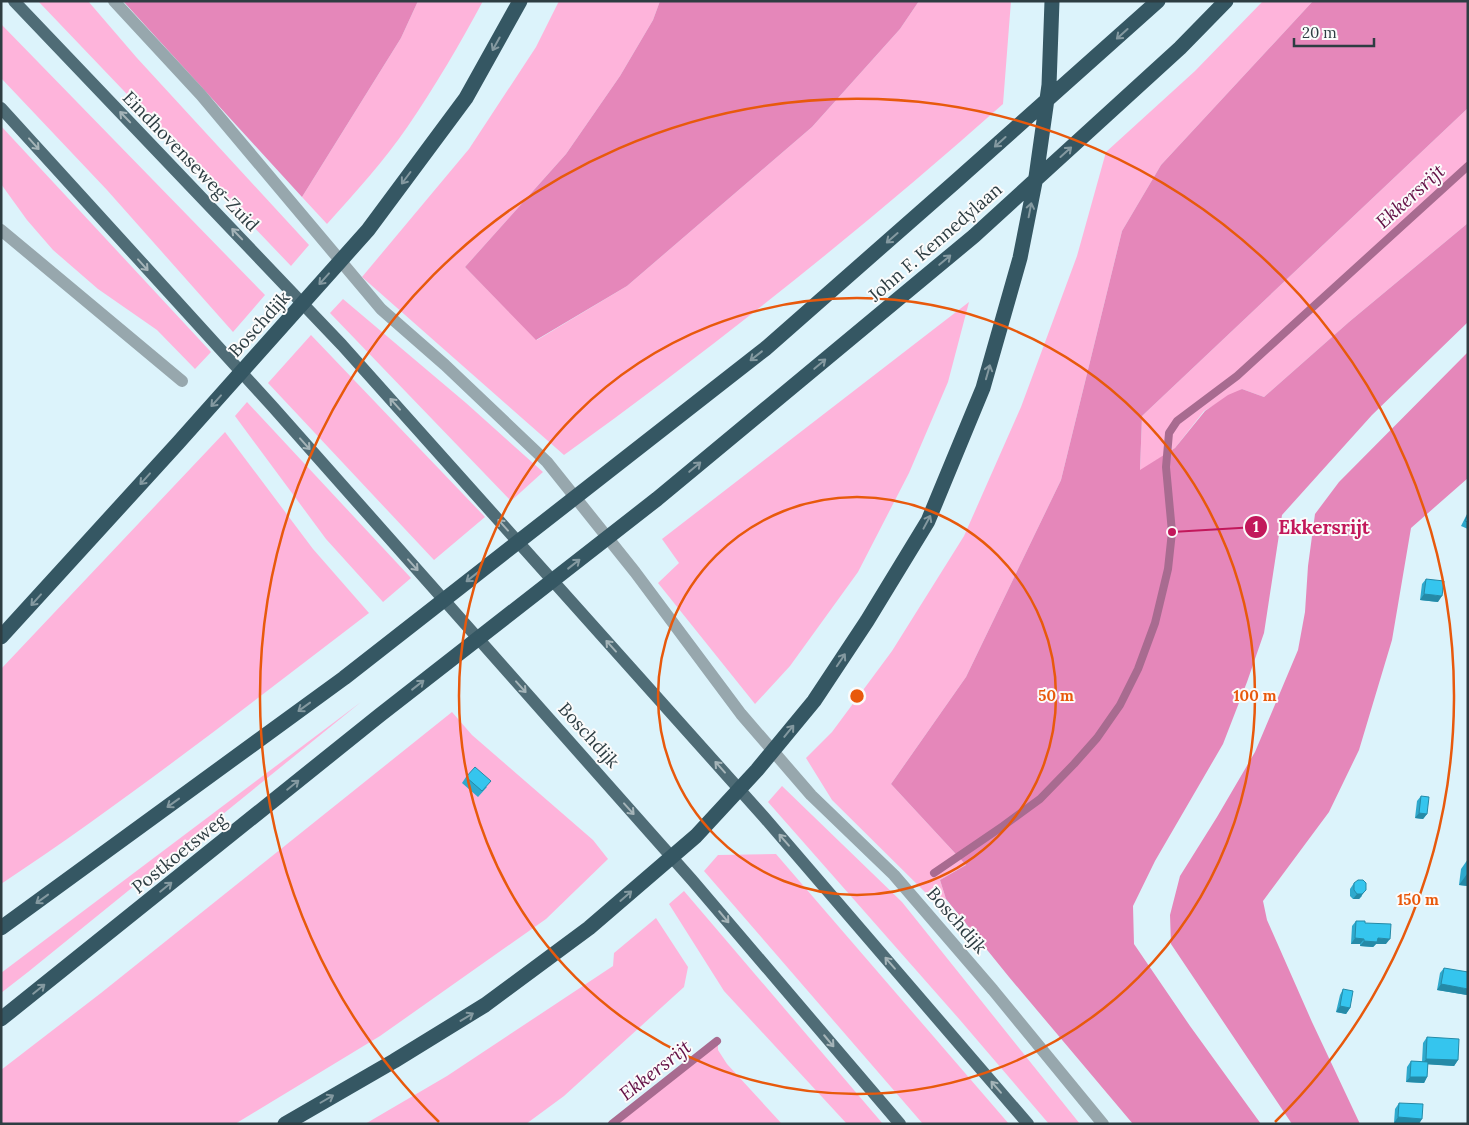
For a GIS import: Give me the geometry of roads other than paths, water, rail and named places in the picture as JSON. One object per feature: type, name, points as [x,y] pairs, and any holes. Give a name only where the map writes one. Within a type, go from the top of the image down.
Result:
[{"type":"highway","name":"Boschdijk","points":[[1,637],[178,443],[368,230],[466,98],[520,1]]},
{"type":"highway","points":[[284,1124],[394,1061],[485,1005],[589,928],[696,836],[757,770],[814,701],[867,621],[928,521],[983,388],[1020,258],[1036,177],[1048,85],[1052,1]]},
{"type":"highway","name":"John F. Kennedylaan","points":[[1,928],[344,678],[765,349],[1158,1]]},
{"type":"highway","name":"John F. Kennedylaan","points":[[380,715],[657,498],[974,236],[1180,48],[1226,1]]},
{"type":"highway","name":"Postkoetsweg","points":[[1,1019],[380,715]]},
{"type":"main road","name":"Eindhovenseweg-Zuid","points":[[14,1],[342,345],[764,817],[1028,1124]]},
{"type":"main road","name":"Boschdijk","points":[[1,108],[273,407],[692,880],[900,1124]]},
{"type":"street","name":"Boschdijk","points":[[114,1],[201,95],[381,309],[445,365],[547,462],[636,572],[741,714],[811,795],[894,875],[993,990],[1103,1124]]},
{"type":"street","points":[[1,230],[182,381]]},
{"type":"waterway","name":"Ekkersrijt","points":[[934,873],[1040,799],[1097,738],[1120,705],[1138,669],[1155,623],[1168,569],[1172,532],[1166,467],[1169,433],[1177,421],[1237,376],[1468,166]]},
{"type":"waterway","name":"Ekkersrijt","points":[[612,1124],[717,1041]]},
{"type":"place","name":"Ekkersrijt","points":[[1172,532]]}]
